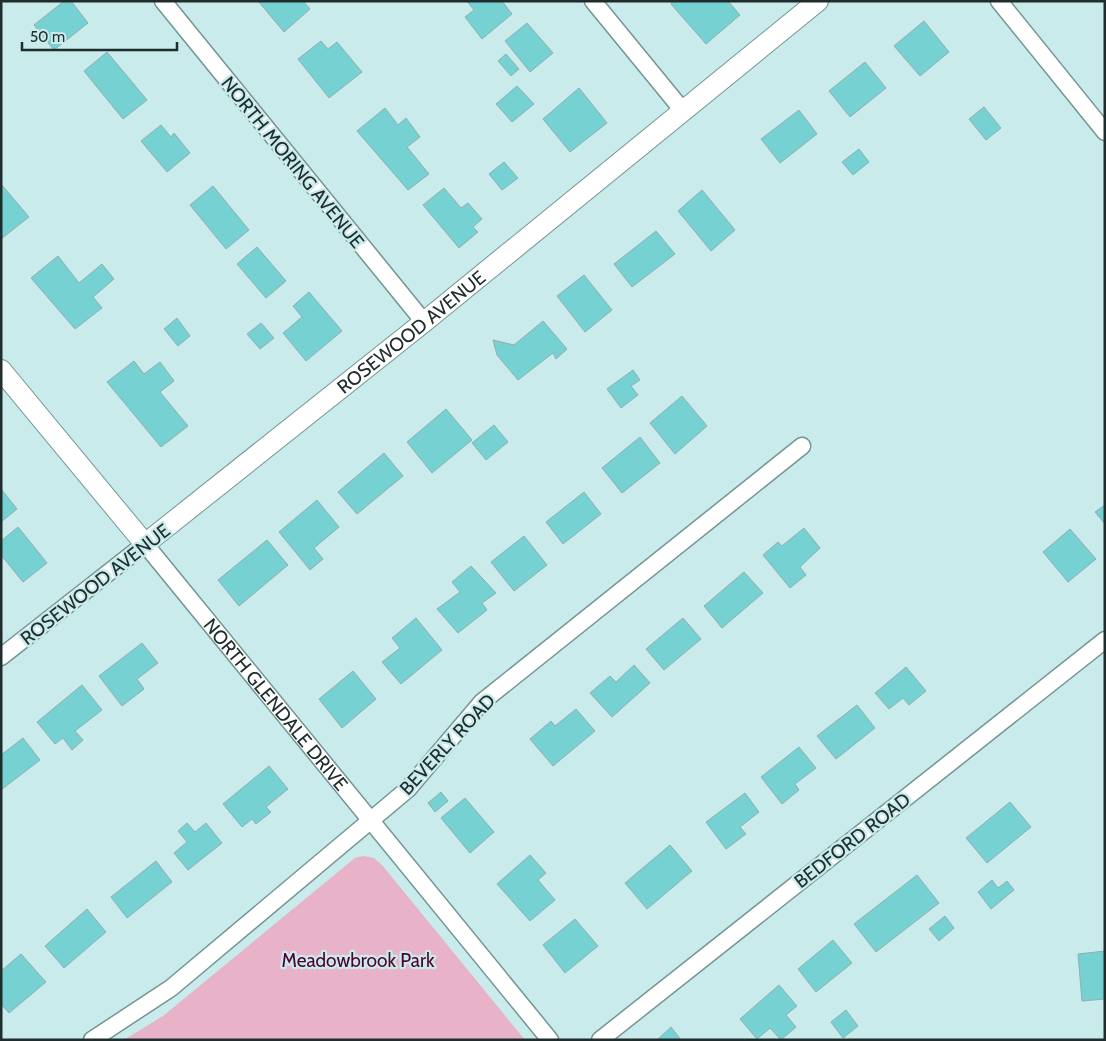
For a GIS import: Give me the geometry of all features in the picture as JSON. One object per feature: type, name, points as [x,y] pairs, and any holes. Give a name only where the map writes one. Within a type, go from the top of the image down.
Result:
[{"type":"street","name":"NORTH MORING AVENUE","points":[[163,1],[424,322]]},
{"type":"street","points":[[593,1],[684,112]]},
{"type":"street","name":"ROSEWOOD AVENUE","points":[[1,657],[424,322],[818,1]]},
{"type":"street","points":[[999,1],[1105,132]]},
{"type":"street","name":"NORTH GLENDALE DRIVE","points":[[1,370],[550,1040]]},
{"type":"street","name":"BEVERLY ROAD","points":[[92,1040],[171,988],[408,790],[482,702],[802,446]]},
{"type":"street","name":"BEDFORD ROAD","points":[[600,1040],[1105,640]]},
{"type":"green space","name":"Meadowbrook Park","points":[[363,856],[374,858],[382,865],[525,1040],[124,1040],[163,1016],[355,858]]},
{"type":"building","points":[[64,1],[71,1],[88,23],[54,50],[34,25]]},
{"type":"building","points":[[258,1],[303,1],[310,9],[284,32]]},
{"type":"building","points":[[467,1],[502,1],[512,14],[482,39],[465,17],[474,10]]},
{"type":"building","points":[[673,1],[728,1],[740,15],[706,44],[671,4]]},
{"type":"building","points":[[924,21],[949,52],[920,76],[894,46]]},
{"type":"building","points":[[527,23],[553,53],[530,72],[505,41]]},
{"type":"building","points":[[321,41],[328,49],[337,42],[362,72],[329,98],[298,59]]},
{"type":"building","points":[[107,52],[147,100],[123,119],[84,71]]},
{"type":"building","points":[[506,54],[519,69],[511,76],[498,61]]},
{"type":"building","points":[[865,62],[886,88],[850,117],[829,91]]},
{"type":"building","points":[[517,86],[534,104],[512,122],[496,104]]},
{"type":"building","points":[[579,88],[607,123],[570,152],[543,119]]},
{"type":"building","points":[[984,107],[1001,128],[986,140],[969,119]]},
{"type":"building","points":[[385,108],[398,125],[406,118],[420,137],[407,147],[429,174],[408,190],[357,131]]},
{"type":"building","points":[[799,110],[817,134],[780,163],[761,139]]},
{"type":"building","points":[[161,125],[171,137],[174,133],[190,153],[167,172],[141,141]]},
{"type":"building","points":[[859,149],[869,162],[853,175],[842,162]]},
{"type":"building","points":[[504,162],[518,178],[502,190],[489,174]]},
{"type":"building","points":[[1,184],[29,217],[1,239]]},
{"type":"building","points":[[213,186],[249,230],[226,249],[190,205]]},
{"type":"building","points":[[444,188],[461,208],[468,203],[482,219],[473,227],[478,232],[459,248],[423,205]]},
{"type":"building","points":[[702,190],[735,230],[711,251],[678,211]]},
{"type":"building","points":[[656,231],[675,254],[632,287],[614,264]]},
{"type":"building","points":[[257,247],[286,281],[266,298],[237,264]]},
{"type":"building","points":[[58,256],[79,283],[102,264],[114,279],[93,297],[102,308],[75,329],[31,278]]},
{"type":"building","points":[[584,275],[612,310],[585,332],[557,296]]},
{"type":"building","points":[[309,292],[342,331],[306,361],[283,333],[302,317],[293,306]]},
{"type":"building","points":[[177,318],[190,336],[178,346],[164,329]]},
{"type":"building","points":[[543,321],[567,349],[556,359],[553,353],[518,380],[497,355],[493,340],[514,345]]},
{"type":"building","points":[[261,323],[274,338],[260,349],[247,334]]},
{"type":"building","points":[[134,361],[144,374],[160,362],[174,381],[160,392],[188,426],[161,447],[107,382]]},
{"type":"building","points":[[633,370],[640,380],[631,386],[638,395],[621,408],[607,389]]},
{"type":"building","points":[[682,396],[707,426],[675,454],[650,423]]},
{"type":"building","points":[[446,409],[472,440],[432,473],[407,442]]},
{"type":"building","points":[[494,425],[508,442],[486,460],[472,443]]},
{"type":"building","points":[[640,437],[660,463],[622,493],[602,468]]},
{"type":"building","points":[[384,453],[403,476],[357,514],[338,492]]},
{"type":"building","points":[[1,489],[17,509],[1,522]]},
{"type":"building","points":[[584,492],[601,514],[563,544],[546,522]]},
{"type":"building","points":[[317,500],[339,527],[314,548],[323,559],[310,570],[279,532]]},
{"type":"building","points":[[1105,505],[1105,524],[1095,512]]},
{"type":"building","points":[[18,527],[47,563],[23,582],[1,555],[1,541]]},
{"type":"building","points":[[804,528],[820,548],[800,567],[806,575],[790,588],[763,555],[778,542],[782,546]]},
{"type":"building","points":[[1070,529],[1096,559],[1068,582],[1043,552]]},
{"type":"building","points":[[524,536],[547,565],[514,591],[491,562]]},
{"type":"building","points":[[267,540],[288,565],[239,606],[218,580]]},
{"type":"building","points":[[471,566],[496,593],[482,603],[487,610],[458,633],[437,609],[460,592],[452,582]]},
{"type":"building","points":[[744,572],[763,593],[722,628],[704,606]]},
{"type":"building","points":[[416,618],[442,650],[401,684],[382,662],[400,648],[392,638]]},
{"type":"building","points":[[683,618],[701,639],[664,670],[646,649]]},
{"type":"building","points":[[142,643],[158,663],[137,679],[144,689],[122,706],[99,676]]},
{"type":"building","points":[[634,665],[650,683],[612,717],[590,693],[610,676],[616,682]]},
{"type":"building","points":[[906,667],[926,691],[909,705],[903,698],[889,709],[875,693]]},
{"type":"building","points":[[353,671],[376,699],[342,728],[319,699]]},
{"type":"building","points":[[82,685],[102,710],[75,731],[83,740],[72,750],[63,738],[55,744],[37,722]]},
{"type":"building","points":[[857,705],[875,728],[836,759],[817,736]]},
{"type":"building","points":[[576,709],[595,731],[553,766],[530,739],[551,721],[555,726]]},
{"type":"building","points":[[23,738],[40,760],[1,790],[1,755]]},
{"type":"building","points":[[799,747],[816,768],[795,784],[799,790],[782,804],[761,777]]},
{"type":"building","points":[[269,766],[288,789],[266,807],[271,812],[256,824],[252,819],[242,827],[223,804]]},
{"type":"building","points":[[441,792],[448,801],[435,812],[428,803]]},
{"type":"building","points":[[745,793],[759,812],[740,827],[746,834],[726,849],[706,822]]},
{"type":"building","points":[[465,798],[494,832],[470,853],[441,818]]},
{"type":"building","points":[[1010,802],[1031,827],[987,863],[966,838]]},
{"type":"building","points":[[187,823],[195,832],[206,823],[222,843],[188,870],[174,853],[187,842],[178,831]]},
{"type":"building","points":[[670,845],[692,871],[647,909],[625,883]]},
{"type":"building","points":[[530,855],[546,873],[538,880],[555,900],[530,921],[497,884]]},
{"type":"building","points":[[156,861],[172,882],[127,918],[111,897]]},
{"type":"building","points":[[917,875],[939,903],[876,952],[854,924]]},
{"type":"building","points":[[992,880],[998,888],[1007,881],[1014,890],[991,909],[978,892]]},
{"type":"building","points":[[87,909],[106,932],[64,968],[45,946]]},
{"type":"building","points":[[945,916],[954,928],[939,941],[929,929]]},
{"type":"building","points":[[575,919],[598,946],[565,973],[543,945]]},
{"type":"building","points":[[833,940],[852,963],[816,992],[798,969]]},
{"type":"building","points":[[1105,951],[1105,999],[1082,1001],[1078,954]]},
{"type":"building","points":[[21,954],[46,982],[9,1013],[1,1004],[1,971]]},
{"type":"building","points":[[779,985],[797,1006],[786,1015],[796,1027],[781,1040],[770,1028],[757,1039],[740,1019]]},
{"type":"building","points":[[846,1010],[858,1026],[843,1038],[831,1022]]},
{"type":"building","points":[[671,1027],[681,1040],[657,1040]]}]
